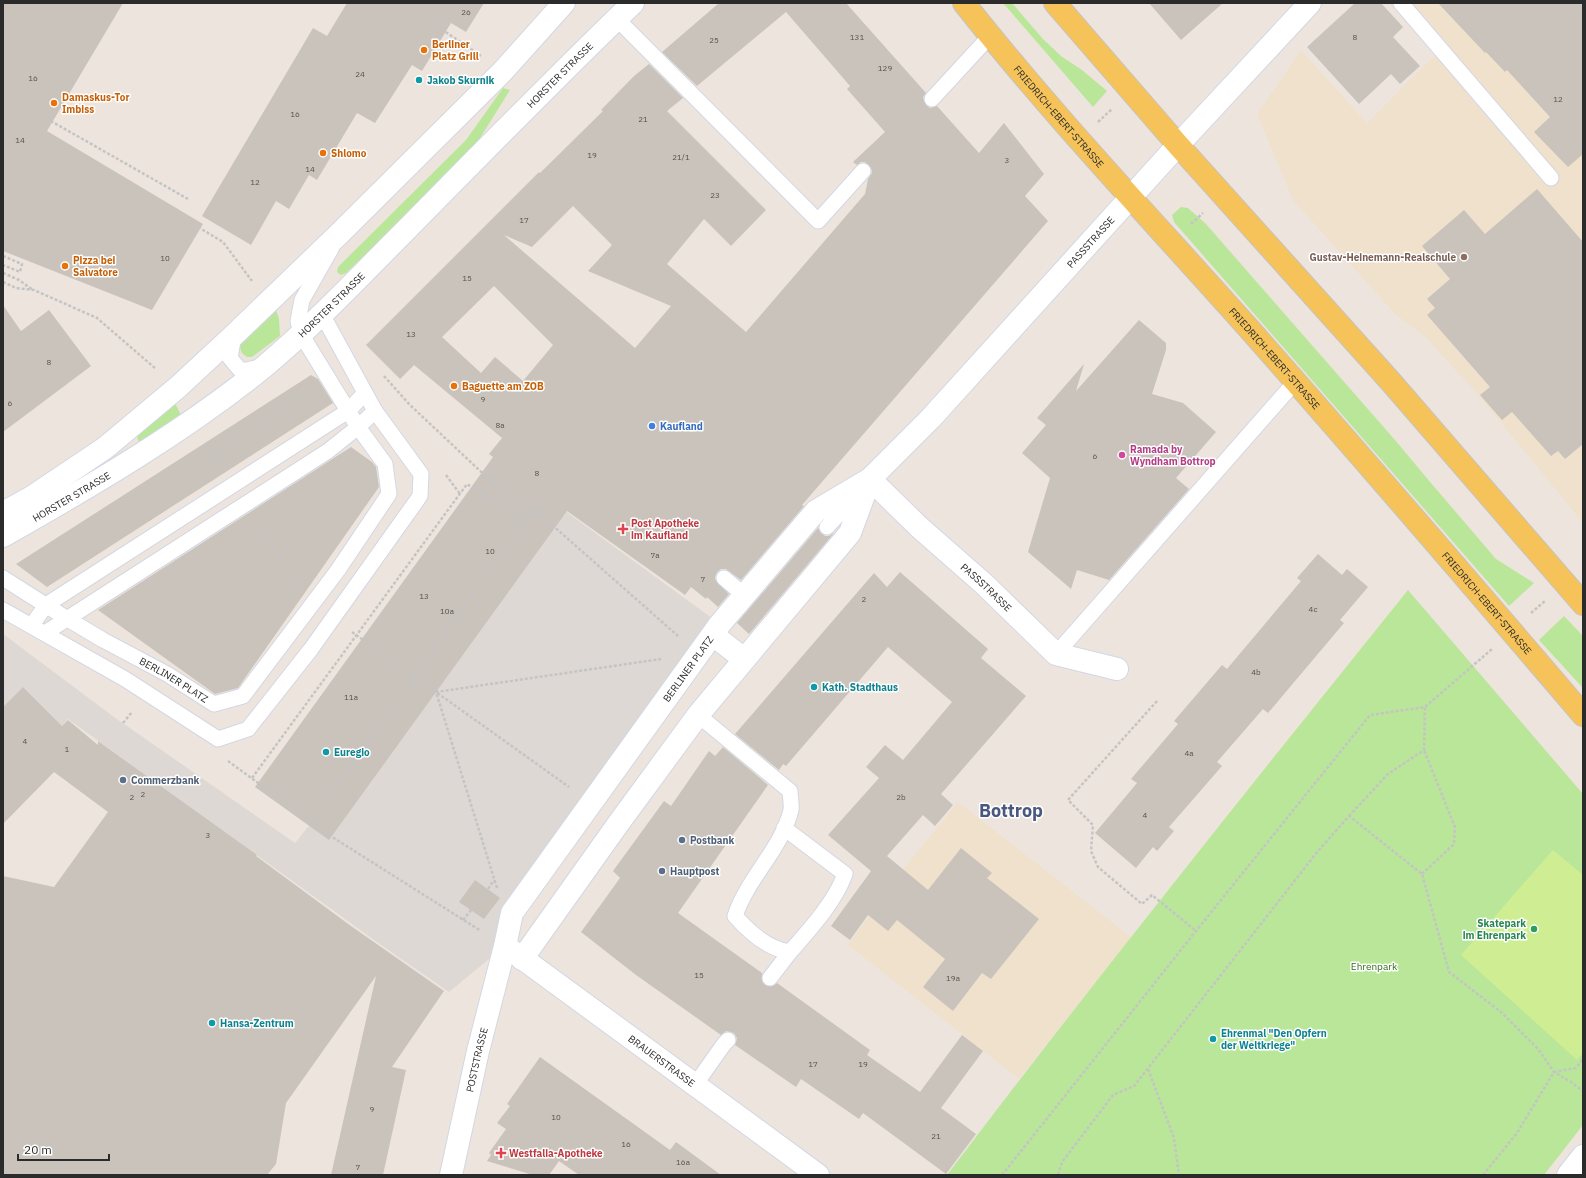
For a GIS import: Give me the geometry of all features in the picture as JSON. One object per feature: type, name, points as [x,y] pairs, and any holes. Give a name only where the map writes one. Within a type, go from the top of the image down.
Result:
[{"type":"main road","name":"FRIEDRICH-EBERT-STRASSE","points":[[964,3],[990,36],[1080,140],[1295,382],[1512,631],[1583,715]]},
{"type":"main road","points":[[1055,3],[1178,145],[1391,382],[1583,604]]},
{"type":"street","name":"HORSTER STRASSE","points":[[3,513],[32,497],[105,448],[178,388],[339,234],[503,71],[564,3]]},
{"type":"street","name":"HORSTER STRASSE","points":[[3,536],[116,470],[193,420],[264,366],[322,314],[634,3]]},
{"type":"street","name":"PASSSTRASSE","points":[[712,635],[816,511],[870,480],[931,418],[1178,145],[1310,3]]},
{"type":"street","name":"PASSSTRASSE","points":[[870,480],[918,527],[984,584],[1056,654]]},
{"type":"street","name":"PASSSTRASSE","points":[[744,659],[850,533],[870,480]]},
{"type":"street","name":"BERLINER PLATZ","points":[[513,952],[512,913],[712,635],[744,659]]},
{"type":"street","points":[[1056,654],[1117,669]]},
{"type":"street","points":[[513,952],[618,824],[698,716],[744,659]]},
{"type":"street","name":"BRAUERSTRASSE","points":[[513,952],[818,1175]]},
{"type":"street","name":"POSTSTRASSE","points":[[451,1175],[478,1051],[513,952]]},
{"type":"street","points":[[1568,1175],[1583,1156]]},
{"type":"lane","points":[[1401,3],[1551,178]]},
{"type":"lane","points":[[617,19],[818,221],[863,171]]},
{"type":"lane","points":[[932,99],[990,36]]},
{"type":"lane","points":[[301,334],[298,321],[302,300],[339,234]]},
{"type":"lane","points":[[3,610],[125,679],[218,739],[248,729],[311,649],[420,496],[421,474],[374,411],[322,314]]},
{"type":"lane","name":"BERLINER PLATZ","points":[[3,578],[102,640],[167,674],[214,704],[242,696],[338,570],[389,494],[385,464],[358,427],[326,378],[301,334]]},
{"type":"lane","points":[[234,335],[230,358],[241,371],[264,366]]},
{"type":"lane","points":[[1056,654],[1295,382]]},
{"type":"lane","points":[[38,629],[46,605],[348,411],[364,394]]},
{"type":"lane","points":[[38,629],[66,618],[328,451],[358,427],[374,411]]},
{"type":"lane","points":[[827,527],[870,480]]},
{"type":"lane","points":[[724,578],[744,595]]},
{"type":"lane","points":[[698,716],[790,791],[791,808],[779,842],[741,900],[736,916],[747,929],[778,950],[790,952]]},
{"type":"lane","points":[[770,978],[808,931],[840,887],[845,874],[784,828]]},
{"type":"lane","points":[[695,1085],[728,1040]]},
{"type":"path","points":[[424,18],[503,71]]},
{"type":"path","points":[[1080,140],[1131,91]]},
{"type":"path","points":[[42,116],[188,199]]},
{"type":"path","points":[[1170,242],[1223,195]]},
{"type":"path","points":[[198,228],[223,242],[269,302]]},
{"type":"path","points":[[3,256],[22,264],[20,272],[3,265]]},
{"type":"path","points":[[3,274],[19,280],[34,290],[97,318],[178,388]]},
{"type":"path","points":[[3,282],[16,288],[34,290]]},
{"type":"path","points":[[384,375],[410,405],[477,468],[492,481],[534,509],[698,654]]},
{"type":"path","points":[[216,455],[326,378]]},
{"type":"path","points":[[193,420],[235,485]]},
{"type":"path","points":[[252,778],[468,484],[524,523]]},
{"type":"path","points":[[247,502],[259,524],[296,582],[315,601]]},
{"type":"path","points":[[310,823],[534,509]]},
{"type":"path","points":[[1002,1175],[1370,715],[1426,707],[1564,583]]},
{"type":"path","points":[[333,617],[590,803]]},
{"type":"path","points":[[436,692],[698,654]]},
{"type":"path","points":[[436,692],[498,892]]},
{"type":"path","points":[[1158,701],[1068,800],[1093,825],[1091,851],[1098,867],[1142,904],[1152,895],[1196,931]]},
{"type":"path","points":[[1422,874],[1454,844],[1455,827],[1424,750],[1426,707]]},
{"type":"path","points":[[123,723],[132,712]]},
{"type":"path","points":[[1058,1175],[1062,1162],[1112,1095],[1134,1086],[1318,851],[1388,774],[1424,750]]},
{"type":"path","points":[[225,758],[298,812],[310,823],[513,952]]},
{"type":"path","points":[[1349,816],[1422,874],[1449,972],[1501,1012],[1538,1049],[1554,1072],[1571,1082],[1583,1092]]},
{"type":"path","points":[[463,920],[494,880]]},
{"type":"path","points":[[1483,1175],[1517,1133],[1554,1072],[1576,1068],[1583,1059]]},
{"type":"path","points":[[1148,1069],[1174,1138],[1179,1175]]},
{"type":"shaded area","name":"Gustav-Heinemann-Realschule","points":[[1389,3],[1583,3],[1583,523],[1476,392],[1424,336],[1396,315],[1293,200],[1257,114],[1301,50],[1367,123],[1435,55]]},
{"type":"shaded area","points":[[564,510],[720,624],[512,913],[505,946],[449,992],[381,945],[68,719],[62,726],[23,687],[3,707],[3,634],[114,717],[295,843]]},
{"type":"shaded area","points":[[958,802],[1131,937],[1019,1079],[848,945],[904,868]]},
{"type":"green space","points":[[1003,3],[1012,3],[1043,39],[1061,56],[1082,70],[1107,91],[1093,107]]},
{"type":"green space","points":[[503,88],[510,90],[470,154],[346,273],[341,275],[337,272],[338,267],[466,140]]},
{"type":"green space","points":[[1181,207],[1188,208],[1206,224],[1395,440],[1496,559],[1534,583],[1509,606],[1174,222],[1172,215]]},
{"type":"green space","points":[[276,310],[279,319],[280,336],[252,357],[247,357],[241,350],[241,341],[249,330]]},
{"type":"green space","points":[[175,403],[181,415],[140,443],[137,435]]},
{"type":"green space","name":"Ehrenpark","points":[[1408,590],[1583,794],[1583,1125],[1544,1175],[947,1175],[1118,954]]},
{"type":"green space","points":[[1564,616],[1583,636],[1583,688],[1539,640]]},
{"type":"green space","name":"Skatepark im Ehrenpark","points":[[1553,850],[1583,875],[1583,1053],[1577,1060],[1461,955]]},
{"type":"building","points":[[3,3],[123,3],[47,131],[203,224],[152,310],[3,251]]},
{"type":"building","points":[[347,3],[484,3],[466,32],[451,23],[422,71],[412,65],[375,123],[357,113],[317,180],[309,175],[289,209],[276,201],[251,245],[202,216],[313,28],[327,36]]},
{"type":"building","points":[[719,3],[846,3],[926,93],[923,97],[926,105],[930,108],[937,106],[979,153],[1004,123],[1044,174],[1025,196],[1048,221],[802,505],[804,506],[741,580],[726,569],[721,569],[717,572],[715,577],[716,581],[729,594],[718,607],[707,597],[706,599],[691,587],[685,595],[567,511],[329,840],[255,787],[493,457],[489,454],[502,438],[414,365],[400,379],[366,345],[539,172],[540,173],[603,111],[601,110],[634,76],[649,64],[683,98],[667,111],[766,210],[731,246],[704,219],[667,264],[746,332],[865,194],[868,179],[872,173],[871,168],[865,162],[861,162],[857,165],[853,162],[885,132],[847,89],[850,86],[786,12],[697,86],[662,52]],"holes":[[[573,206],[612,245],[588,271],[671,306],[635,348],[504,235],[532,247]],[[494,286],[553,345],[523,381],[495,357],[481,373],[442,337]]]},
{"type":"building","points":[[1149,3],[1223,3],[1181,40]]},
{"type":"building","points":[[1355,3],[1381,3],[1403,27],[1393,37],[1420,66],[1400,84],[1391,74],[1359,104],[1307,47]]},
{"type":"building","points":[[1438,3],[1583,3],[1583,154],[1568,167],[1534,132],[1550,117],[1507,70],[1505,72],[1486,52],[1485,53]]},
{"type":"building","points":[[1537,189],[1583,242],[1583,444],[1565,459],[1558,451],[1551,456],[1512,412],[1502,420],[1480,395],[1490,387],[1427,315],[1435,308],[1427,299],[1450,279],[1422,246],[1464,210],[1485,234]]},
{"type":"building","points":[[3,305],[21,331],[49,310],[91,366],[3,432]]},
{"type":"building","points":[[1139,320],[1166,343],[1166,350],[1152,394],[1183,403],[1216,432],[1176,478],[1189,489],[1109,580],[1077,570],[1071,589],[1028,552],[1050,478],[1022,453],[1046,425],[1037,418],[1084,364],[1076,391]]},
{"type":"building","points":[[311,375],[318,379],[333,403],[47,587],[16,564]]},
{"type":"building","points":[[351,447],[372,462],[376,467],[379,487],[238,688],[215,694],[98,610]]},
{"type":"building","points":[[818,528],[825,536],[829,536],[834,533],[749,634],[737,623]]},
{"type":"building","points":[[1318,554],[1342,575],[1347,569],[1368,587],[1340,620],[1344,623],[1268,713],[1263,709],[1217,762],[1222,766],[1169,827],[1174,831],[1157,851],[1153,847],[1136,868],[1095,833],[1137,783],[1131,779],[1178,724],[1174,721],[1222,665],[1227,669],[1301,581],[1297,578]]},
{"type":"building","points":[[900,572],[988,649],[981,658],[1026,696],[941,794],[953,805],[935,826],[923,815],[887,856],[928,890],[961,848],[992,873],[987,878],[1039,919],[991,979],[982,973],[953,1011],[923,987],[945,959],[897,920],[888,931],[868,915],[850,940],[831,926],[871,871],[828,835],[879,778],[866,767],[885,745],[903,760],[952,702],[888,647],[786,766],[783,764],[779,770],[735,734],[874,573],[887,587]]},
{"type":"building","name":"Hansa-Zentrum","points":[[23,687],[62,726],[68,720],[98,745],[98,741],[257,855],[256,856],[351,926],[444,991],[392,1067],[406,1070],[383,1175],[331,1175],[376,976],[286,1103],[276,1164],[267,1175],[3,1175],[3,876],[54,887],[108,812],[54,772],[3,824],[3,707]]},
{"type":"building","points":[[723,747],[768,785],[678,913],[762,973],[762,981],[765,985],[773,986],[777,983],[870,1050],[867,1055],[920,1092],[962,1035],[983,1051],[941,1108],[976,1134],[946,1174],[863,1113],[859,1119],[801,1079],[796,1087],[735,1045],[737,1038],[734,1033],[726,1031],[721,1035],[636,975],[581,932],[620,878],[613,871],[664,801],[671,806],[709,751],[715,756]]},
{"type":"building","points":[[475,880],[500,898],[484,919],[459,902]]},
{"type":"building","points":[[540,1057],[670,1150],[676,1142],[721,1175],[579,1175],[559,1161],[549,1175],[533,1175],[487,1161],[491,1155],[489,1153],[506,1129],[497,1123],[510,1106],[507,1104]]},
{"type":"place","name":"Berliner Platz Grill","points":[[424,50]]},
{"type":"place","name":"Jakob Skurnik","points":[[419,80]]},
{"type":"place","name":"Damaskus-Tor Imbiss","points":[[54,103]]},
{"type":"place","name":"Shlomo","points":[[323,153]]},
{"type":"place","name":"Gustav-Heinemann-Realschule","points":[[1464,257]]},
{"type":"place","name":"Pizza bei Salvatore","points":[[65,266]]},
{"type":"place","name":"Baguette am ZOB","points":[[454,386]]},
{"type":"place","name":"Kaufland","points":[[652,426]]},
{"type":"place","name":"Ramada by Wyndham Bottrop","points":[[1122,455]]},
{"type":"place","name":"Post Apotheke im Kaufland","points":[[623,529]]},
{"type":"place","name":"Kath. Stadthaus","points":[[814,687]]},
{"type":"place","name":"Euregio","points":[[326,752]]},
{"type":"place","name":"Commerzbank","points":[[123,780]]},
{"type":"place","name":"Postbank","points":[[682,840]]},
{"type":"place","name":"Hauptpost","points":[[662,871]]},
{"type":"place","name":"Skatepark im Ehrenpark","points":[[1534,929]]},
{"type":"place","name":"Hansa-Zentrum","points":[[212,1023]]},
{"type":"place","name":"Ehrenmal \"Den Opfern der Weltkriege\"","points":[[1213,1039]]},
{"type":"place","name":"Westfalia-Apotheke","points":[[501,1153]]},
{"type":"district","name":"Bottrop","points":[[1011,811]]}]
